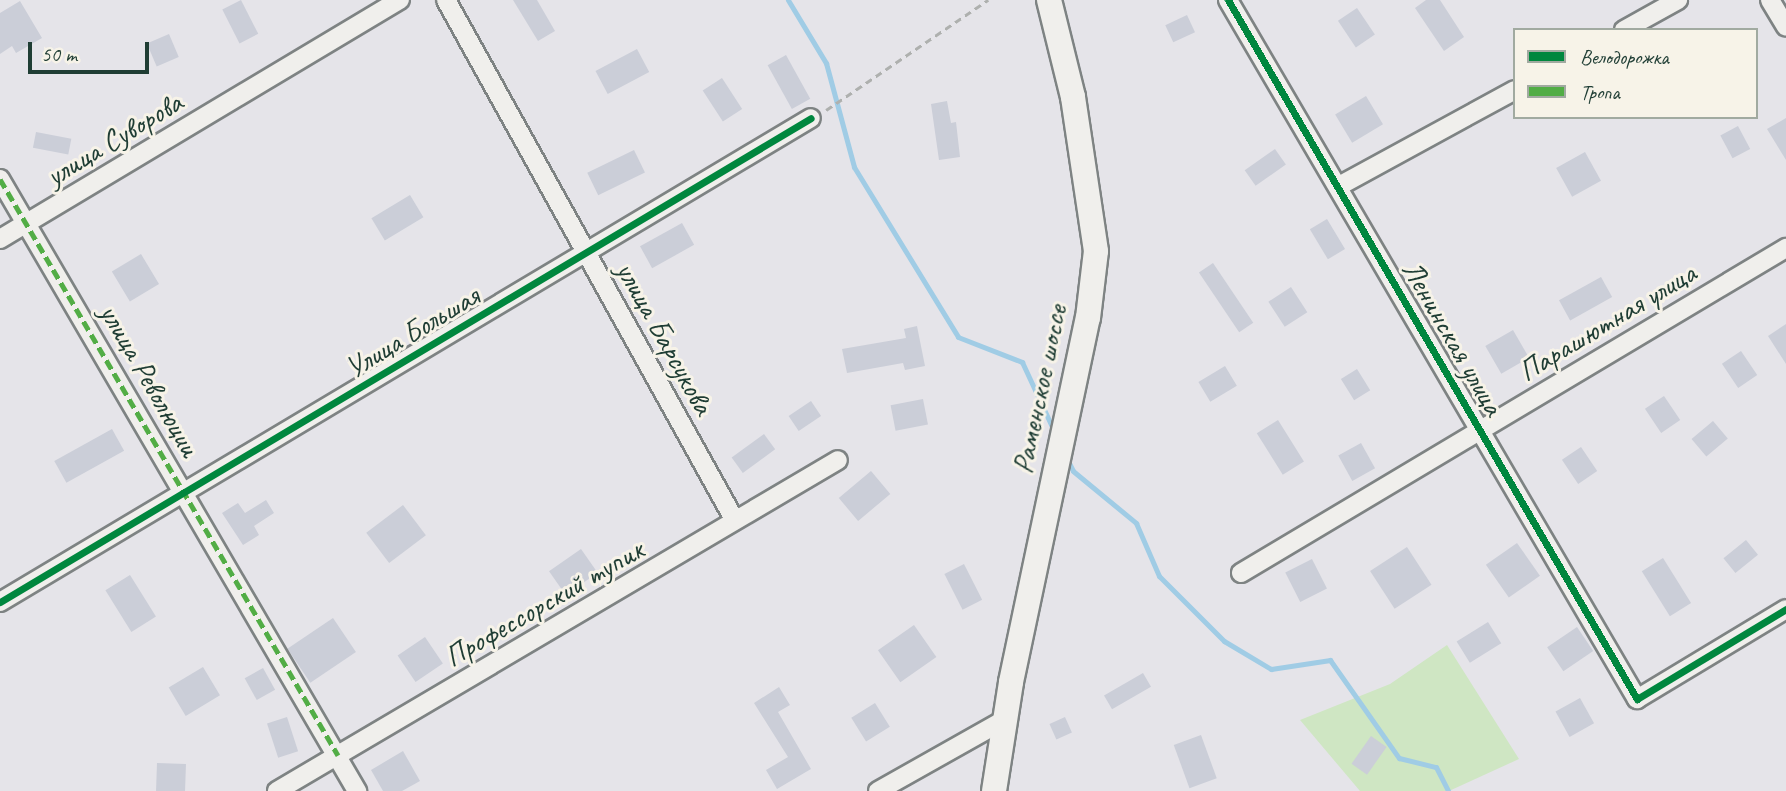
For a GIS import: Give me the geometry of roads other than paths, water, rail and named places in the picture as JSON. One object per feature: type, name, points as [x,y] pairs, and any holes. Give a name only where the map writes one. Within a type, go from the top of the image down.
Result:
[{"type":"main road","name":"Раменское шоссе","points":[[994,791],[1057,459],[1088,317],[1096,251],[1073,97],[1049,0]]},
{"type":"street","name":"улица Суворова","points":[[0,239],[400,0]]},
{"type":"street","name":"улица Барсукова","points":[[446,0],[734,519]]},
{"type":"street","name":"Ленинская улица","points":[[1228,0],[1637,699],[1786,610]]},
{"type":"street","points":[[1628,28],[1678,0]]},
{"type":"street","points":[[1770,0],[1786,27]]},
{"type":"street","points":[[1339,186],[1513,91]]},
{"type":"street","name":"Улица Большая","points":[[0,602],[186,495],[811,118]]},
{"type":"street","name":"улица Революции","points":[[0,178],[357,791]]},
{"type":"street","name":"Парашютная улица","points":[[1241,573],[1786,248]]},
{"type":"street","name":"Профессорский тупик","points":[[276,791],[722,532],[734,519],[838,460]]},
{"type":"street","points":[[878,791],[1006,719]]},
{"type":"waterway","points":[[788,0],[826,63],[854,167],[958,337],[1022,362],[1054,431]]},
{"type":"waterway","points":[[1067,459],[1073,471],[1136,523],[1159,576],[1224,641],[1271,669],[1330,660],[1399,758],[1436,767],[1448,791]]}]
